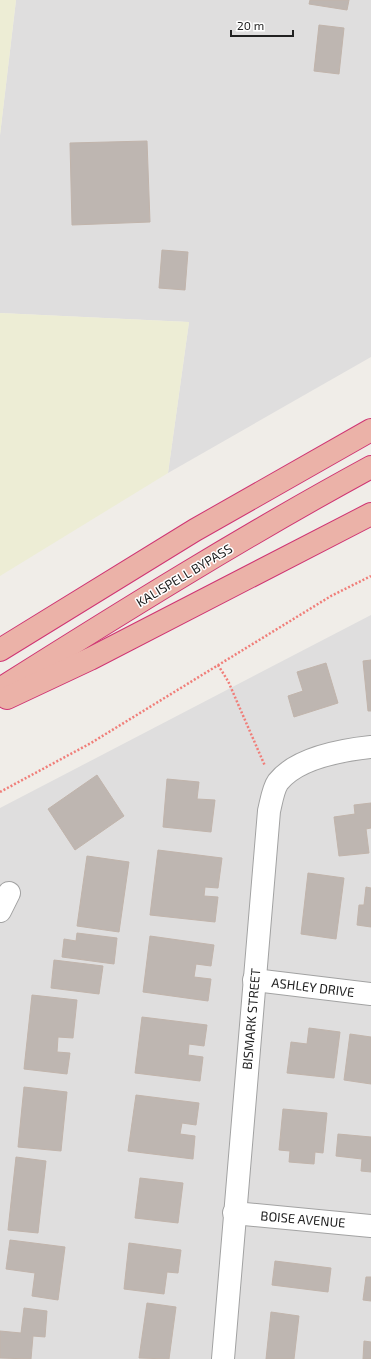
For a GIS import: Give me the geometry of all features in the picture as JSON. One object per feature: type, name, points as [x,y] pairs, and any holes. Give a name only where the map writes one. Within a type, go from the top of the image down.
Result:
[{"type":"highway","points":[[0,650],[195,530],[371,430]]},
{"type":"highway","name":"KALISPELL BYPASS","points":[[0,688],[167,584],[265,526],[371,467]]},
{"type":"highway","points":[[0,701],[90,659],[371,514]]},
{"type":"street","points":[[278,782],[297,765],[347,750],[371,748]]},
{"type":"street","name":"BISMARK STREET","points":[[223,1359],[234,1213],[269,811],[278,782]]},
{"type":"street","name":"ASHLEY DRIVE","points":[[254,980],[371,994]]},
{"type":"street","name":"BOISE AVENUE","points":[[234,1213],[371,1226]]},
{"type":"path","points":[[0,792],[91,743],[331,596],[371,576]]},
{"type":"path","points":[[218,665],[228,681],[266,768],[278,782]]},
{"type":"shaded area","points":[[16,0],[371,0],[371,357],[168,473],[189,322],[0,313],[0,135]]},
{"type":"shaded area","points":[[371,615],[371,1359],[0,1359],[0,808]]},
{"type":"green space","points":[[0,0],[16,0],[0,135]]},
{"type":"green space","points":[[0,313],[189,322],[168,473],[0,576]]},
{"type":"building","points":[[310,0],[349,0],[347,10],[309,4]]},
{"type":"building","points":[[319,25],[344,28],[339,74],[314,71]]},
{"type":"building","points":[[147,141],[150,222],[72,225],[70,143]]},
{"type":"building","points":[[162,250],[188,252],[185,290],[159,288]]},
{"type":"building","points":[[371,660],[371,711],[368,711],[363,661]]},
{"type":"building","points":[[326,663],[338,703],[294,717],[288,696],[303,691],[297,672]]},
{"type":"building","points":[[97,775],[124,816],[75,850],[48,809]]},
{"type":"building","points":[[167,779],[199,782],[197,799],[215,800],[211,832],[163,827]]},
{"type":"building","points":[[371,803],[371,828],[366,829],[369,853],[339,856],[334,817],[355,814],[354,805]]},
{"type":"building","points":[[158,850],[222,858],[218,888],[205,887],[204,896],[218,897],[215,922],[150,915]]},
{"type":"building","points":[[87,856],[129,862],[119,932],[77,926]]},
{"type":"building","points":[[308,873],[344,878],[336,939],[301,934]]},
{"type":"building","points":[[366,887],[371,888],[371,927],[357,925],[359,905],[364,905]]},
{"type":"building","points":[[77,933],[117,938],[114,964],[62,957],[64,939],[76,941]]},
{"type":"building","points":[[150,936],[214,945],[211,966],[196,964],[194,977],[211,979],[208,1001],[143,992]]},
{"type":"building","points":[[54,960],[103,966],[99,994],[51,988]]},
{"type":"building","points":[[32,995],[77,1000],[73,1038],[58,1037],[57,1052],[70,1053],[67,1074],[24,1069]]},
{"type":"building","points":[[142,1017],[207,1025],[204,1046],[189,1044],[188,1055],[203,1057],[200,1081],[135,1073]]},
{"type":"building","points":[[309,1028],[340,1032],[334,1078],[287,1073],[291,1042],[307,1044]]},
{"type":"building","points":[[350,1034],[371,1037],[371,1084],[344,1080]]},
{"type":"building","points":[[24,1087],[67,1092],[61,1151],[18,1147]]},
{"type":"building","points":[[136,1095],[199,1103],[196,1125],[182,1123],[180,1134],[195,1136],[193,1159],[128,1151]]},
{"type":"building","points":[[283,1109],[327,1113],[323,1153],[315,1152],[314,1164],[289,1162],[290,1151],[279,1150]]},
{"type":"building","points":[[338,1134],[371,1137],[371,1172],[361,1171],[362,1159],[336,1156]]},
{"type":"building","points":[[16,1157],[46,1161],[38,1233],[8,1230]]},
{"type":"building","points":[[140,1178],[183,1183],[178,1223],[135,1218]]},
{"type":"building","points":[[10,1240],[65,1247],[58,1300],[32,1296],[35,1273],[6,1269]]},
{"type":"building","points":[[129,1243],[181,1250],[178,1273],[167,1272],[164,1294],[124,1289]]},
{"type":"building","points":[[275,1261],[331,1268],[328,1292],[272,1285]]},
{"type":"building","points":[[366,1277],[371,1277],[371,1301],[363,1300]]},
{"type":"building","points":[[147,1303],[176,1307],[169,1359],[139,1358]]},
{"type":"building","points":[[24,1308],[47,1311],[45,1337],[33,1336],[31,1359],[0,1358],[0,1331],[21,1333]]},
{"type":"building","points":[[271,1312],[299,1316],[294,1359],[266,1359]]},
{"type":"building","points":[[364,1341],[371,1342],[371,1359],[363,1359]]}]
